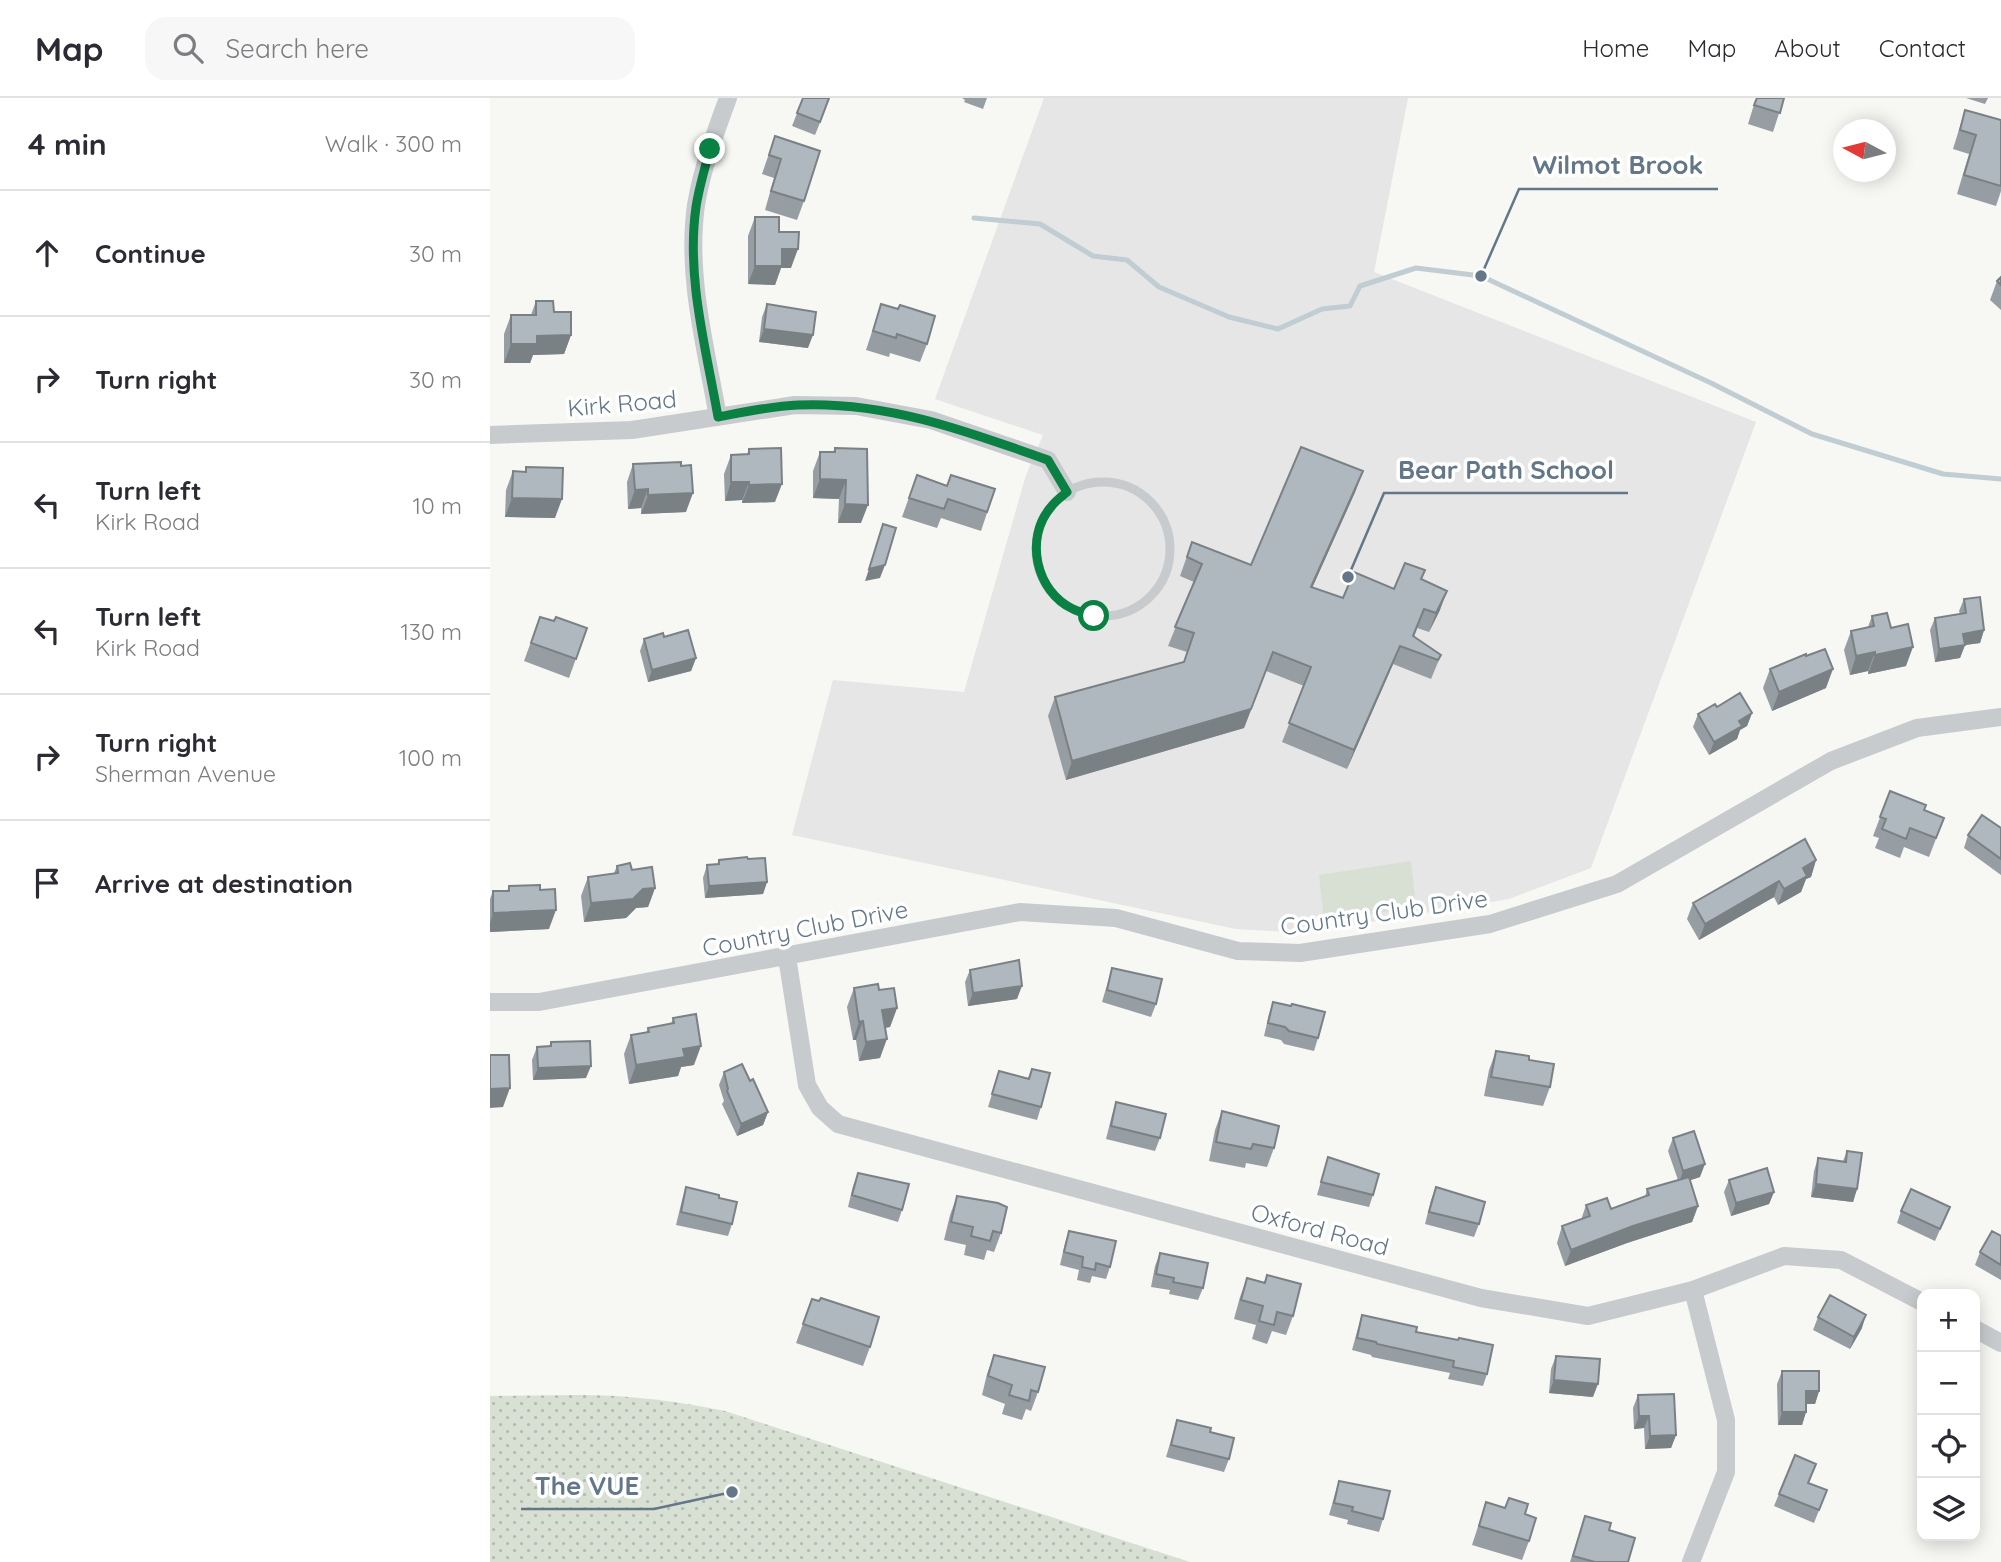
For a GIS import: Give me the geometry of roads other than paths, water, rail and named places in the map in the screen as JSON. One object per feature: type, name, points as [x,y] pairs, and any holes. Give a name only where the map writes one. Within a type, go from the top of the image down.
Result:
[{"type":"street","points":[[718,417],[701,325],[693,240],[702,178],[728,98]]},
{"type":"street","name":"Kirk Road","points":[[490,435],[632,430],[796,405],[856,406],[909,415],[1048,460],[1067,492]]},
{"type":"street","name":"Country Club Drive","points":[[490,1002],[540,1002],[1020,912],[1116,918],[1238,951],[1300,953],[1490,924],[1617,884],[1831,761],[1917,728],[2001,718]]},
{"type":"street","name":"Oxford Road","points":[[787,957],[807,1085],[820,1108],[838,1124],[1481,1298],[1588,1316],[1693,1290],[1784,1256],[1841,1260],[1917,1299]]},
{"type":"street","points":[[1691,1562],[1726,1472],[1726,1420],[1693,1290]]},
{"type":"street","points":[[1980,1332],[2001,1343]]},
{"type":"lane","points":[[1107,482],[1128,486],[1146,497],[1160,513],[1168,532],[1170,553],[1165,574],[1155,592],[1139,606],[1117,615],[1094,616],[1072,609],[1053,595],[1041,575],[1036,552],[1039,529],[1049,508],[1067,492],[1086,484],[1107,482]]},
{"type":"waterway","points":[[974,218],[1040,224],[1093,256],[1127,260],[1159,287],[1229,317],[1278,329],[1322,309],[1350,306],[1360,286],[1416,268],[1481,276],[1711,383],[1812,434],[1943,474],[2001,479]]},
{"type":"place","name":"Wilmot Brook","points":[[1481,276]]},
{"type":"place","name":"Bear Path School","points":[[1348,577]]},
{"type":"place","name":"The VUE","points":[[732,1492]]}]
